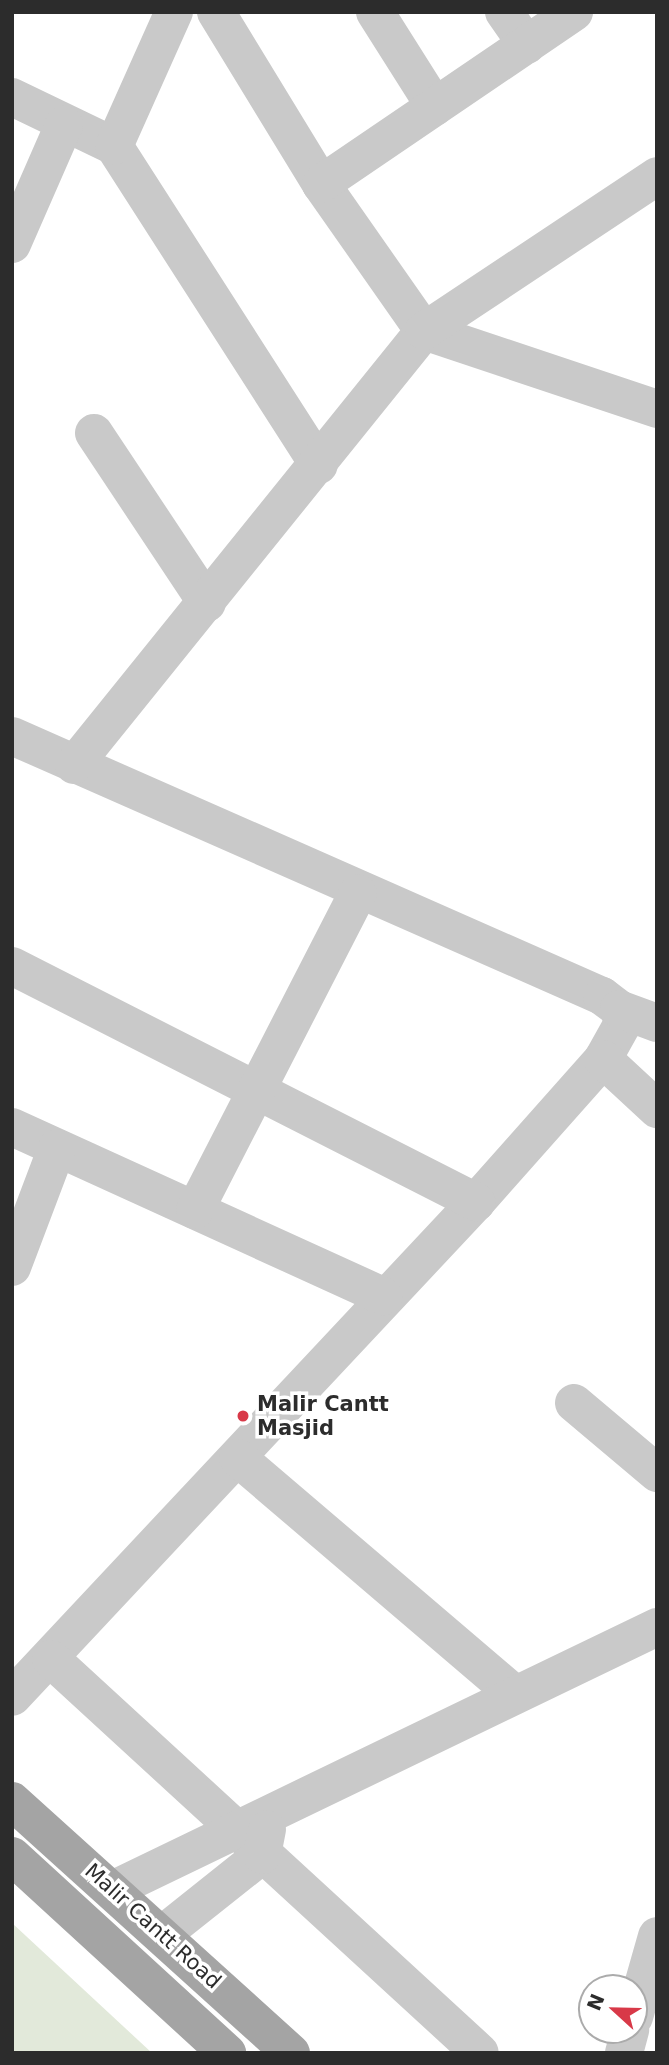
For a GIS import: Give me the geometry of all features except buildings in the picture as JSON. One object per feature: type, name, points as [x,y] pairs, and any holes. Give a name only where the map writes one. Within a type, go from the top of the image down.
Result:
[{"type":"main road","name":"Malir Cantt Road","points":[[12,1801],[164,1933],[292,2053]]},
{"type":"main road","name":"Malir Cantt Road","points":[[12,1856],[227,2053]]},
{"type":"street","points":[[114,146],[174,12]]},
{"type":"street","points":[[216,12],[321,184],[424,331],[648,398]]},
{"type":"street","points":[[375,12],[435,107]]},
{"type":"street","points":[[504,12],[527,45]]},
{"type":"street","points":[[321,184],[574,12]]},
{"type":"street","points":[[12,97],[64,125],[114,146],[319,465]]},
{"type":"street","points":[[12,244],[64,125]]},
{"type":"street","points":[[74,765],[319,465],[424,331],[657,176]]},
{"type":"street","points":[[94,433],[207,603]]},
{"type":"street","points":[[14,742],[74,765],[619,1009],[657,1023]]},
{"type":"street","points":[[195,1210],[358,893]]},
{"type":"street","points":[[12,966],[476,1202]]},
{"type":"street","points":[[12,1698],[238,1458],[383,1296],[476,1202],[603,1059],[621,1032],[619,1009]]},
{"type":"street","points":[[603,1059],[657,1109]]},
{"type":"street","points":[[12,1127],[383,1296]]},
{"type":"street","points":[[12,1267],[57,1148]]},
{"type":"street","points":[[574,1403],[657,1473]]},
{"type":"street","points":[[238,1458],[512,1692]]},
{"type":"street","points":[[112,1890],[232,1827],[269,1817],[512,1692],[657,1627]]},
{"type":"street","points":[[51,1659],[480,2053]]},
{"type":"street","points":[[164,1933],[262,1855],[269,1817]]},
{"type":"street","points":[[646,1974],[657,1936]]},
{"type":"green space","points":[[12,1923],[152,2053],[12,2053]]},
{"type":"place","name":"Malir Cantt Masjid","points":[[243,1416]]}]
